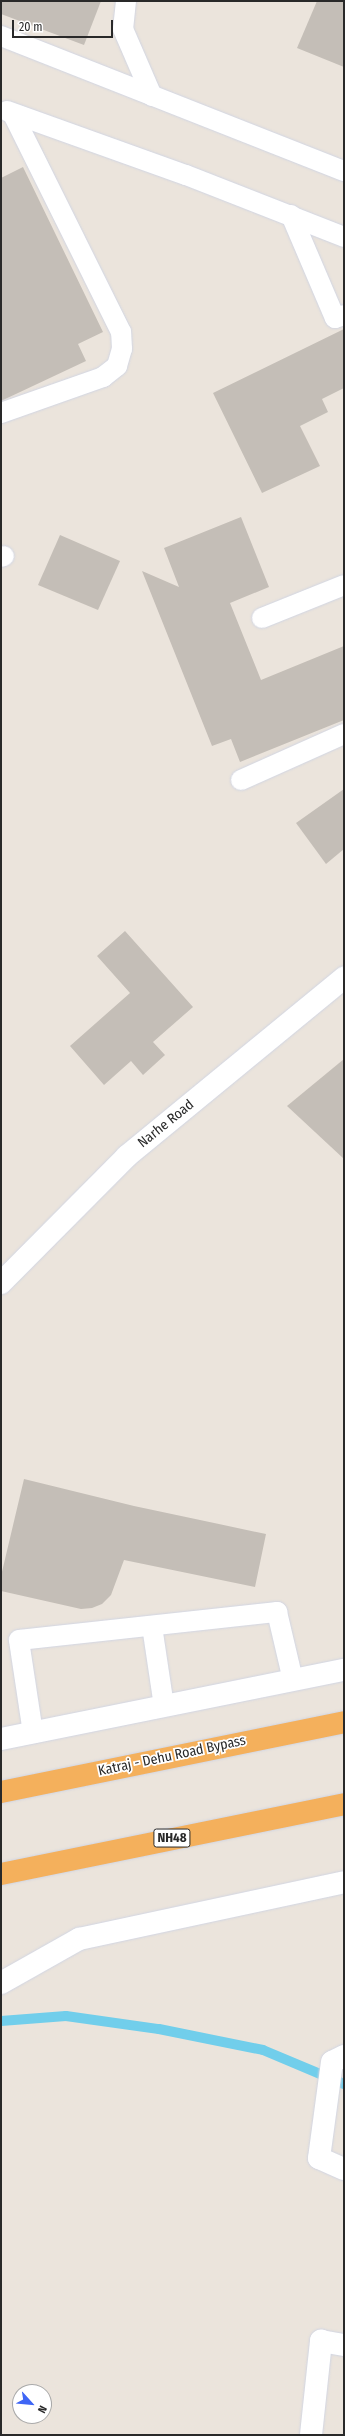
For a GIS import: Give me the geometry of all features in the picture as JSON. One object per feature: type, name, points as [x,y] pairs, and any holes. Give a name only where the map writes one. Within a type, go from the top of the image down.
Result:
[{"type":"highway","name":"Katraj - Dehu Road Bypass","points":[[1,1792],[344,1722]]},
{"type":"highway","name":"NH48","points":[[1,1874],[344,1804]]},
{"type":"street","name":"Narhe Road","points":[[1,1283],[126,1156],[344,978]]},
{"type":"street","points":[[1,1739],[344,1670]]},
{"type":"street","points":[[1,1983],[79,1939],[344,1882]]},
{"type":"street","points":[[338,2059],[324,2124],[319,2158],[344,2169]]},
{"type":"street","points":[[311,2435],[321,2341],[344,2344]]},
{"type":"lane","points":[[126,1],[123,29],[152,96]]},
{"type":"lane","points":[[1,36],[344,171]]},
{"type":"lane","points":[[7,111],[291,215],[344,238]]},
{"type":"lane","points":[[1,413],[103,377],[117,366],[122,349],[121,332],[7,111]]},
{"type":"lane","points":[[291,215],[335,318],[344,314]]},
{"type":"lane","points":[[262,618],[344,585]]},
{"type":"lane","points":[[240,780],[344,734]]},
{"type":"lane","points":[[33,1733],[19,1640],[277,1612],[292,1680]]},
{"type":"lane","points":[[152,1626],[164,1706]]},
{"type":"building","points":[[1,1],[101,1],[84,45],[1,14]]},
{"type":"building","points":[[317,1],[344,1],[344,67],[297,48]]},
{"type":"building","points":[[23,167],[103,332],[78,344],[86,361],[1,401],[1,178]]},
{"type":"building","points":[[344,329],[344,388],[322,399],[328,412],[300,426],[320,466],[262,493],[213,393]]},
{"type":"building","points":[[241,517],[269,587],[230,603],[261,680],[344,646],[344,720],[240,762],[231,739],[212,746],[142,571],[179,587],[164,548]]},
{"type":"building","points":[[60,535],[120,561],[98,610],[38,585]]},
{"type":"building","points":[[344,789],[344,849],[326,864],[296,823]]},
{"type":"building","points":[[125,931],[193,1007],[153,1042],[165,1055],[143,1075],[131,1061],[104,1085],[70,1046],[130,993],[97,956]]},
{"type":"building","points":[[344,1059],[344,1159],[287,1106]]},
{"type":"building","points":[[24,1479],[134,1506],[266,1534],[255,1587],[124,1560],[111,1595],[102,1604],[92,1608],[81,1609],[1,1591],[1,1576]]},
{"type":"waterway","points":[[1,2021],[66,2016],[159,2029],[263,2050],[344,2084]]}]
